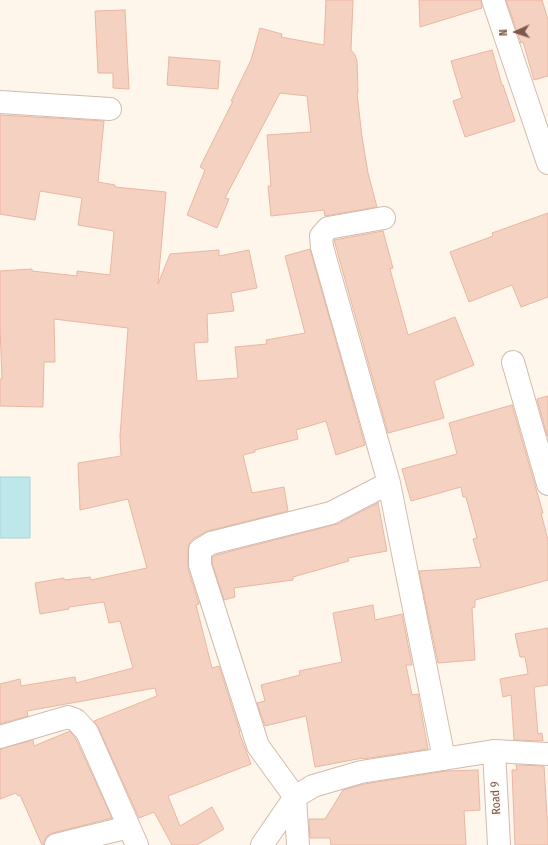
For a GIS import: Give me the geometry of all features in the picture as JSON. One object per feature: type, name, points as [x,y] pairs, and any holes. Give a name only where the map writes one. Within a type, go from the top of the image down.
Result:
[{"type":"street","points":[[493,0],[548,163]]},
{"type":"street","points":[[0,102],[110,109]]},
{"type":"street","points":[[384,218],[328,228],[321,236],[322,247],[389,483],[444,759]]},
{"type":"street","points":[[513,362],[548,484]]},
{"type":"street","points":[[298,845],[295,797],[258,746],[200,565],[200,550],[211,542],[331,513],[389,483]]},
{"type":"street","points":[[0,737],[68,717],[76,720],[87,732],[133,836],[56,845]]},
{"type":"street","points":[[262,845],[295,797],[313,786],[361,772],[494,751],[548,754]]},
{"type":"street","name":"Road 9","points":[[494,751],[499,845]]},
{"type":"water","points":[[0,477],[30,477],[30,538],[0,538]]},
{"type":"building","points":[[326,0],[353,0],[351,50],[357,61],[357,93],[362,137],[368,173],[377,207],[325,216],[324,210],[271,216],[268,186],[271,186],[267,135],[311,132],[307,96],[280,93],[225,198],[229,199],[217,228],[187,215],[205,170],[200,167],[233,101],[231,101],[251,60],[260,28],[282,34],[281,37],[324,45]]},
{"type":"building","points":[[419,0],[481,0],[482,8],[420,27]]},
{"type":"building","points":[[506,0],[542,0],[548,20],[548,76],[534,80],[523,42],[521,43]]},
{"type":"building","points":[[125,10],[129,89],[113,88],[113,73],[98,73],[95,11]]},
{"type":"building","points":[[492,50],[502,85],[515,121],[465,137],[453,101],[462,98],[451,61]]},
{"type":"building","points":[[169,57],[220,61],[218,89],[167,85]]},
{"type":"building","points":[[0,115],[104,121],[98,182],[115,185],[115,187],[166,192],[158,284],[170,254],[219,250],[219,256],[249,250],[257,288],[231,293],[234,311],[207,314],[208,342],[194,343],[197,381],[238,378],[235,347],[267,344],[266,340],[305,333],[285,256],[310,249],[365,445],[336,455],[326,421],[296,430],[298,439],[255,450],[255,452],[243,455],[252,493],[284,487],[288,511],[208,531],[193,539],[189,544],[188,569],[199,604],[196,605],[212,668],[219,666],[239,732],[251,764],[168,796],[180,826],[212,807],[224,829],[197,845],[172,845],[154,812],[139,818],[94,721],[157,696],[155,688],[27,711],[28,716],[0,724],[0,684],[20,679],[21,686],[75,677],[76,683],[133,668],[120,621],[109,623],[104,602],[69,607],[69,609],[40,614],[35,583],[64,578],[64,580],[90,577],[91,580],[147,568],[128,499],[80,510],[78,463],[121,456],[120,436],[128,328],[54,319],[55,362],[44,362],[43,407],[0,406],[0,379],[2,379],[0,271],[32,269],[32,271],[77,276],[77,271],[110,275],[114,231],[78,225],[82,198],[40,191],[35,220],[0,214]]},
{"type":"building","points":[[548,213],[548,297],[521,307],[512,285],[469,302],[450,252],[493,236],[492,233]]},
{"type":"building","points":[[383,231],[393,268],[390,269],[408,335],[455,317],[474,365],[434,381],[444,418],[388,433],[334,240]]},
{"type":"building","points":[[548,396],[548,436],[547,436],[537,399]]},
{"type":"building","points":[[512,405],[543,513],[541,513],[548,540],[548,580],[475,600],[475,607],[472,608],[475,660],[438,663],[419,571],[481,567],[473,539],[477,538],[466,497],[463,497],[461,487],[411,501],[402,469],[457,454],[449,423]]},
{"type":"building","points":[[378,503],[387,551],[348,558],[349,561],[293,577],[293,580],[234,588],[235,597],[224,600],[212,563],[212,557],[341,523]]},
{"type":"building","points":[[373,605],[375,620],[402,614],[412,665],[406,665],[412,695],[418,694],[428,749],[363,758],[315,767],[306,716],[265,726],[257,703],[265,701],[261,685],[300,675],[299,671],[342,662],[333,613]]},
{"type":"building","points":[[548,628],[548,685],[534,687],[538,734],[542,733],[543,741],[514,740],[511,695],[503,697],[500,679],[528,674],[525,657],[520,657],[515,634]]},
{"type":"building","points":[[70,731],[76,739],[112,818],[53,833],[47,836],[44,841],[44,845],[42,845],[20,795],[18,796],[16,793],[0,799],[0,749],[33,740],[34,746]]},
{"type":"building","points":[[516,765],[544,766],[548,817],[548,845],[515,845],[512,770],[517,770]]},
{"type":"building","points":[[478,770],[480,810],[464,811],[466,845],[331,845],[330,838],[310,838],[309,819],[325,819],[343,790],[364,784],[446,771]]}]
